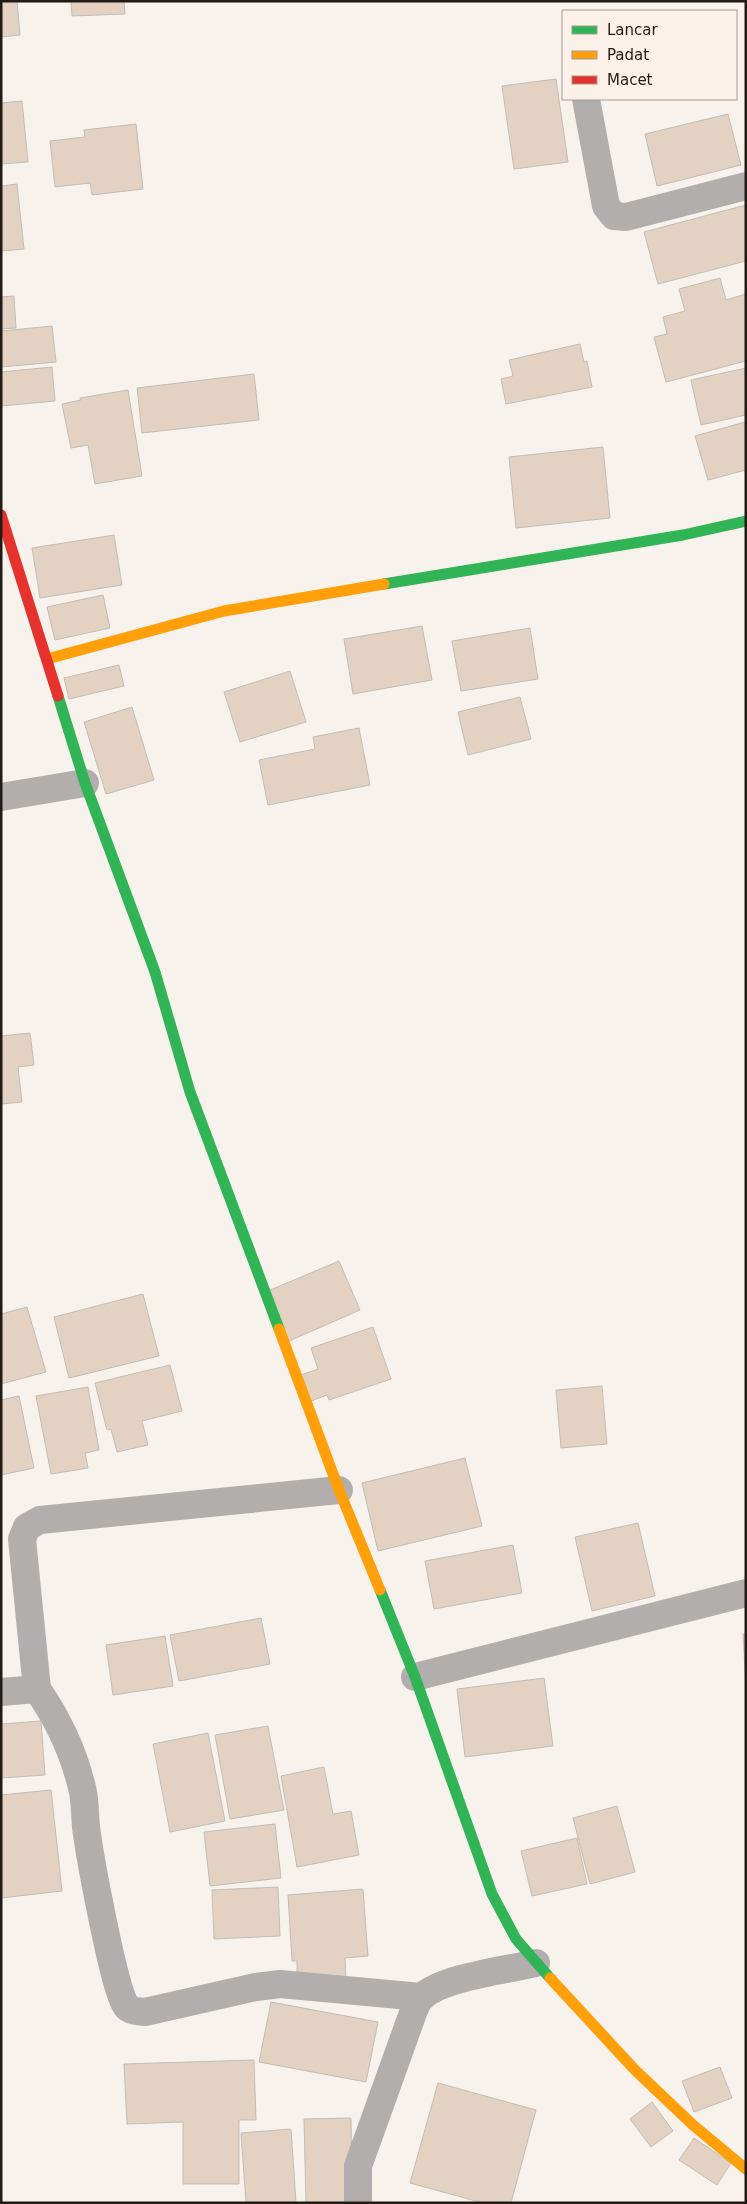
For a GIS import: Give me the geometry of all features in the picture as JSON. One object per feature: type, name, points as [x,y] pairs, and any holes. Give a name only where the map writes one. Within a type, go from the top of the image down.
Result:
[{"type":"street","points":[[586,100],[606,206],[614,216],[626,217],[746,186]]},
{"type":"street","points":[[1,515],[84,783],[155,972],[190,1092],[339,1490],[415,1677],[492,1894],[516,1939],[536,1963],[635,2070],[693,2125],[746,2169]]},
{"type":"street","points":[[47,659],[224,611],[683,535],[746,520]]},
{"type":"street","points":[[1,797],[84,783]]},
{"type":"street","points":[[339,1490],[40,1520],[27,1527],[11,1540],[37,1689],[50,1708],[58,1725],[83,1793],[86,1828],[120,1996],[127,2007],[145,2012],[256,1987],[280,1984],[421,1997],[450,1982],[536,1963]]},
{"type":"street","points":[[415,1677],[746,1593]]},
{"type":"street","points":[[1,1692],[37,1689]]},
{"type":"street","points":[[358,2203],[358,2166],[414,2010],[421,1997]]},
{"type":"building","points":[[1,1],[17,1],[20,35],[1,37]]},
{"type":"building","points":[[71,1],[124,1],[125,14],[72,16]]},
{"type":"building","points":[[556,79],[568,162],[514,169],[502,86]]},
{"type":"building","points":[[22,101],[28,162],[1,164],[1,103]]},
{"type":"building","points":[[728,114],[741,165],[657,186],[645,134]]},
{"type":"building","points":[[136,124],[143,189],[92,195],[90,183],[55,187],[50,141],[85,137],[84,130]]},
{"type":"building","points":[[17,184],[24,249],[1,251],[1,186]]},
{"type":"building","points":[[746,205],[746,261],[658,284],[644,232]]},
{"type":"building","points":[[720,278],[726,300],[746,294],[746,361],[666,382],[654,337],[667,334],[663,317],[685,311],[679,289]]},
{"type":"building","points":[[14,296],[16,328],[1,329],[1,297]]},
{"type":"building","points":[[52,326],[56,362],[1,367],[1,331]]},
{"type":"building","points":[[580,344],[584,362],[587,361],[592,387],[506,404],[501,379],[513,376],[509,360]]},
{"type":"building","points":[[52,367],[55,401],[1,406],[1,372]]},
{"type":"building","points":[[746,368],[746,415],[701,425],[691,380]]},
{"type":"building","points":[[254,374],[259,420],[142,433],[137,388]]},
{"type":"building","points":[[128,390],[142,476],[95,484],[88,445],[71,448],[62,404],[81,400],[80,398]]},
{"type":"building","points":[[746,422],[746,470],[708,480],[695,436]]},
{"type":"building","points":[[603,447],[610,518],[516,528],[509,457]]},
{"type":"building","points":[[114,535],[122,585],[40,598],[32,548]]},
{"type":"building","points":[[103,595],[110,628],[55,640],[47,607]]},
{"type":"building","points":[[422,626],[432,680],[353,694],[344,639]]},
{"type":"building","points":[[530,628],[538,679],[461,691],[452,641]]},
{"type":"building","points":[[119,665],[124,686],[69,699],[64,678]]},
{"type":"building","points":[[290,671],[306,722],[240,742],[224,692]]},
{"type":"building","points":[[520,697],[531,739],[468,755],[458,712]]},
{"type":"building","points":[[132,707],[154,780],[106,794],[84,722]]},
{"type":"building","points":[[359,728],[370,785],[268,805],[259,760],[315,749],[313,737]]},
{"type":"building","points":[[30,1033],[34,1065],[18,1067],[22,1102],[1,1104],[1,1036]]},
{"type":"building","points":[[339,1261],[360,1310],[289,1341],[268,1291]]},
{"type":"building","points":[[143,1294],[159,1356],[69,1378],[54,1317]]},
{"type":"building","points":[[27,1307],[46,1372],[1,1384],[1,1314]]},
{"type":"building","points":[[373,1327],[391,1379],[329,1400],[327,1395],[311,1401],[301,1375],[318,1369],[311,1348]]},
{"type":"building","points":[[170,1365],[182,1411],[142,1421],[148,1445],[117,1452],[111,1429],[107,1430],[95,1383]]},
{"type":"building","points":[[602,1386],[607,1444],[561,1448],[556,1390]]},
{"type":"building","points":[[88,1387],[99,1450],[85,1453],[88,1468],[51,1474],[36,1396]]},
{"type":"building","points":[[19,1396],[34,1468],[1,1475],[1,1400]]},
{"type":"building","points":[[465,1458],[482,1526],[378,1551],[362,1483]]},
{"type":"building","points":[[638,1523],[655,1596],[592,1611],[575,1537]]},
{"type":"building","points":[[513,1545],[522,1593],[434,1609],[425,1561]]},
{"type":"building","points":[[261,1618],[270,1664],[179,1681],[170,1635]]},
{"type":"building","points":[[743,1634],[746,1634],[746,1686]]},
{"type":"building","points":[[165,1636],[173,1686],[113,1695],[106,1645]]},
{"type":"building","points":[[544,1678],[553,1746],[465,1757],[457,1689]]},
{"type":"building","points":[[41,1721],[45,1775],[1,1778],[1,1724]]},
{"type":"building","points":[[268,1726],[284,1810],[230,1819],[215,1735]]},
{"type":"building","points":[[208,1733],[225,1821],[170,1832],[153,1744]]},
{"type":"building","points":[[324,1767],[333,1814],[351,1811],[359,1855],[297,1867],[281,1776]]},
{"type":"building","points":[[51,1790],[62,1891],[1,1898],[1,1795]]},
{"type":"building","points":[[617,1806],[635,1872],[590,1884],[573,1818]]},
{"type":"building","points":[[275,1824],[281,1878],[210,1886],[204,1832]]},
{"type":"building","points":[[577,1838],[587,1884],[532,1896],[521,1851]]},
{"type":"building","points":[[278,1887],[280,1936],[214,1939],[212,1890]]},
{"type":"building","points":[[363,1889],[368,1956],[345,1958],[346,1982],[297,1984],[297,1961],[292,1961],[288,1895]]},
{"type":"building","points":[[271,2002],[378,2022],[366,2082],[259,2062]]},
{"type":"building","points":[[254,2060],[256,2120],[239,2120],[239,2184],[183,2184],[183,2122],[127,2124],[124,2064]]},
{"type":"building","points":[[720,2067],[732,2098],[694,2112],[682,2081]]},
{"type":"building","points":[[438,2083],[536,2110],[511,2203],[483,2203],[410,2183]]},
{"type":"building","points":[[652,2102],[673,2131],[651,2147],[630,2119]]},
{"type":"building","points":[[351,2118],[352,2203],[306,2203],[304,2119]]},
{"type":"building","points":[[291,2129],[296,2203],[246,2203],[241,2133]]},
{"type":"building","points":[[694,2138],[731,2163],[717,2185],[679,2160]]},
{"type":"traffic: fast","points":[[384,584],[683,535],[746,521]]},
{"type":"traffic: fast","points":[[58,696],[85,783],[155,972],[190,1092],[279,1329]]},
{"type":"traffic: fast","points":[[380,1590],[415,1677],[492,1894],[516,1939],[550,1978]]},
{"type":"traffic: slow","points":[[47,659],[224,611],[384,584]]},
{"type":"traffic: slow","points":[[279,1329],[339,1490],[380,1590]]},
{"type":"traffic: slow","points":[[550,1978],[635,2070],[693,2125],[746,2169]]},
{"type":"traffic: jam","points":[[1,515],[58,696]]}]
